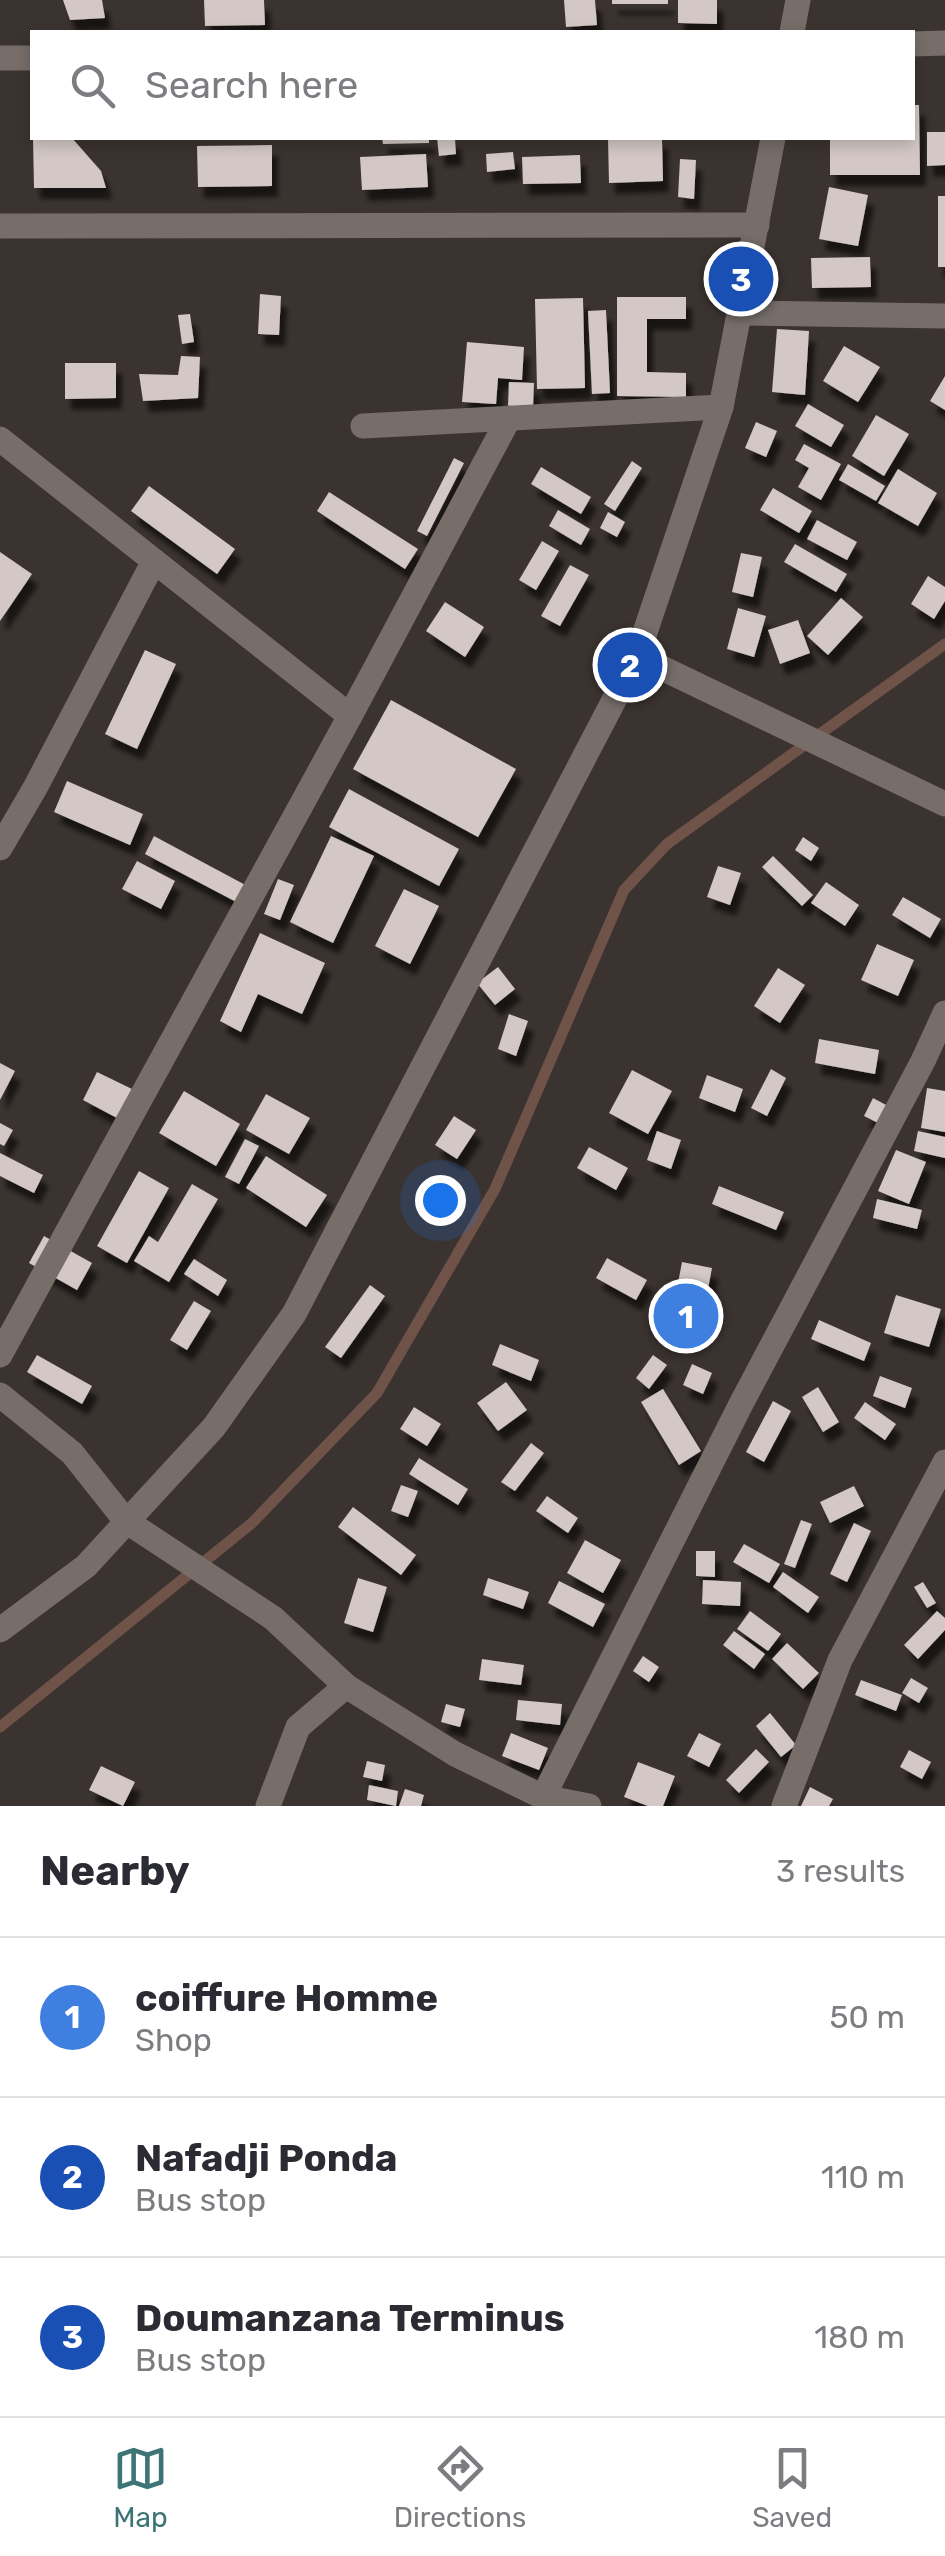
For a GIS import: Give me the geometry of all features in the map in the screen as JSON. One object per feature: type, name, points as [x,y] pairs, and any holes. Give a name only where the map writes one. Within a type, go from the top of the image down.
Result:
[{"type":"street","points":[[792,30],[798,0]]},
{"type":"street","points":[[915,44],[945,44]]},
{"type":"street","points":[[0,58],[30,58]]},
{"type":"street","points":[[0,1630],[86,1566],[214,1427],[294,1314],[637,656],[721,407],[772,140]]},
{"type":"street","points":[[0,226],[757,225]]},
{"type":"street","points":[[741,313],[945,316]]},
{"type":"street","points":[[363,426],[721,407]]},
{"type":"street","points":[[0,1356],[509,418]]},
{"type":"street","points":[[0,440],[350,716]]},
{"type":"street","points":[[0,848],[154,561]]},
{"type":"street","points":[[637,656],[945,804]]},
{"type":"street","points":[[543,1798],[741,1404],[924,1061],[945,1013]]},
{"type":"street","points":[[0,1394],[72,1453],[126,1521],[273,1618],[346,1686],[455,1754],[543,1798],[589,1806]]},
{"type":"street","points":[[784,1806],[840,1660],[945,1462]]},
{"type":"street","points":[[268,1806],[298,1726],[346,1686]]},
{"type":"building","points":[[63,0],[102,0],[105,18],[70,20]]},
{"type":"building","points":[[204,0],[264,0],[265,25],[205,26]]},
{"type":"building","points":[[564,0],[595,0],[597,25],[566,27]]},
{"type":"building","points":[[612,0],[668,0],[668,4],[612,4]]},
{"type":"building","points":[[678,0],[717,0],[717,24],[678,23]]},
{"type":"building","points":[[915,105],[919,105],[920,175],[830,175],[830,140],[915,140]]},
{"type":"building","points":[[927,132],[945,132],[945,165],[927,166]]},
{"type":"building","points":[[33,140],[74,140],[101,171],[106,188],[34,188]]},
{"type":"building","points":[[382,140],[429,140],[429,143],[383,144]]},
{"type":"building","points":[[437,140],[455,140],[456,154],[439,156]]},
{"type":"building","points":[[608,140],[662,140],[663,181],[609,183]]},
{"type":"building","points":[[272,145],[272,186],[198,187],[197,146]]},
{"type":"building","points":[[513,152],[515,169],[487,172],[486,154]]},
{"type":"building","points":[[426,154],[428,187],[362,190],[360,157]]},
{"type":"building","points":[[580,155],[581,183],[523,184],[522,157]]},
{"type":"building","points":[[680,159],[696,160],[694,199],[678,197]]},
{"type":"building","points":[[829,187],[868,195],[858,246],[819,239]]},
{"type":"building","points":[[938,196],[945,196],[945,267],[938,267]]},
{"type":"building","points":[[870,257],[871,287],[812,288],[811,258]]},
{"type":"building","points":[[260,294],[281,296],[279,335],[258,334]]},
{"type":"building","points":[[617,297],[686,297],[686,319],[647,319],[647,372],[686,373],[686,397],[617,396]]},
{"type":"building","points":[[583,298],[585,388],[537,389],[535,299]]},
{"type":"building","points":[[606,310],[610,393],[592,394],[588,311]]},
{"type":"building","points":[[190,314],[194,342],[182,344],[178,315]]},
{"type":"building","points":[[777,329],[809,331],[805,395],[772,392]]},
{"type":"building","points":[[467,342],[524,347],[522,380],[498,378],[496,404],[462,402]]},
{"type":"building","points":[[844,346],[880,367],[858,402],[823,381]]},
{"type":"building","points":[[181,356],[200,357],[198,398],[143,401],[139,374],[178,375]]},
{"type":"building","points":[[65,363],[116,363],[116,398],[65,399]]},
{"type":"building","points":[[945,376],[945,410],[930,401]]},
{"type":"building","points":[[509,382],[534,383],[533,407],[508,406]]},
{"type":"building","points":[[808,404],[844,425],[831,447],[795,426]]},
{"type":"building","points":[[876,415],[909,434],[884,476],[852,456]]},
{"type":"building","points":[[756,422],[777,431],[766,457],[745,448]]},
{"type":"building","points":[[804,444],[841,464],[821,500],[798,487],[809,468],[795,460]]},
{"type":"building","points":[[454,458],[464,463],[427,536],[417,531]]},
{"type":"building","points":[[632,461],[642,468],[615,511],[604,504]]},
{"type":"building","points":[[848,464],[885,486],[876,501],[839,480]]},
{"type":"building","points":[[541,467],[591,497],[581,514],[531,484]]},
{"type":"building","points":[[898,469],[937,493],[918,526],[878,503]]},
{"type":"building","points":[[149,486],[235,549],[217,574],[131,511]]},
{"type":"building","points":[[773,488],[812,511],[799,533],[760,510]]},
{"type":"building","points":[[329,492],[418,549],[405,569],[317,511]]},
{"type":"building","points":[[558,510],[590,529],[581,545],[549,526]]},
{"type":"building","points":[[608,512],[625,522],[617,537],[600,528]]},
{"type":"building","points":[[817,520],[857,542],[847,560],[807,539]]},
{"type":"building","points":[[542,541],[559,551],[536,590],[519,580]]},
{"type":"building","points":[[795,544],[847,574],[836,592],[784,562]]},
{"type":"building","points":[[0,552],[32,574],[0,621]]},
{"type":"building","points":[[741,553],[762,557],[753,597],[732,592]]},
{"type":"building","points":[[570,565],[589,575],[560,626],[541,616]]},
{"type":"building","points":[[928,576],[945,587],[945,601],[934,619],[911,604]]},
{"type":"building","points":[[841,598],[863,617],[828,655],[807,636]]},
{"type":"building","points":[[445,602],[484,627],[465,657],[426,631]]},
{"type":"building","points":[[738,608],[766,616],[754,657],[727,649]]},
{"type":"building","points":[[798,620],[810,653],[780,664],[768,630]]},
{"type":"building","points":[[145,650],[176,664],[137,749],[105,734]]},
{"type":"building","points":[[391,700],[516,769],[478,837],[353,769]]},
{"type":"building","points":[[67,781],[143,814],[130,845],[54,812]]},
{"type":"building","points":[[349,789],[459,849],[439,886],[329,827]]},
{"type":"building","points":[[154,836],[251,888],[242,905],[145,854]]},
{"type":"building","points":[[331,836],[374,856],[333,943],[290,922]]},
{"type":"building","points":[[803,837],[819,848],[811,861],[795,850]]},
{"type":"building","points":[[773,856],[813,895],[802,906],[762,867]]},
{"type":"building","points":[[137,861],[175,881],[161,909],[122,889]]},
{"type":"building","points":[[718,866],[741,873],[730,905],[707,897]]},
{"type":"building","points":[[278,879],[294,885],[280,920],[264,914]]},
{"type":"building","points":[[826,882],[859,905],[845,926],[811,903]]},
{"type":"building","points":[[404,889],[439,906],[410,964],[375,946]]},
{"type":"building","points":[[903,897],[941,919],[930,938],[892,915]]},
{"type":"building","points":[[260,933],[325,963],[302,1014],[258,994],[241,1032],[220,1021]]},
{"type":"building","points":[[877,944],[914,960],[898,996],[861,980]]},
{"type":"building","points":[[498,967],[515,989],[495,1005],[477,983]]},
{"type":"building","points":[[778,968],[805,985],[780,1023],[754,1006]]},
{"type":"building","points":[[509,1014],[528,1021],[516,1056],[498,1049]]},
{"type":"building","points":[[819,1039],[879,1050],[875,1074],[815,1063]]},
{"type":"building","points":[[0,1063],[15,1071],[0,1100]]},
{"type":"building","points":[[771,1069],[786,1078],[767,1116],[751,1108]]},
{"type":"building","points":[[632,1070],[672,1091],[648,1134],[609,1113]]},
{"type":"building","points":[[97,1072],[132,1089],[117,1118],[83,1100]]},
{"type":"building","points":[[707,1075],[743,1089],[735,1112],[699,1098]]},
{"type":"building","points":[[927,1088],[945,1091],[945,1132],[921,1128]]},
{"type":"building","points":[[184,1091],[240,1124],[216,1166],[159,1133]]},
{"type":"building","points":[[266,1094],[310,1118],[289,1154],[246,1130]]},
{"type":"building","points":[[873,1098],[890,1107],[882,1125],[864,1116]]},
{"type":"building","points":[[454,1116],[476,1130],[457,1159],[435,1145]]},
{"type":"building","points":[[0,1123],[13,1130],[4,1146],[0,1144]]},
{"type":"building","points":[[657,1131],[681,1140],[671,1169],[647,1160]]},
{"type":"building","points":[[918,1131],[945,1137],[945,1158],[914,1151]]},
{"type":"building","points":[[245,1139],[259,1146],[239,1184],[225,1177]]},
{"type":"building","points":[[589,1147],[628,1168],[616,1190],[577,1168]]},
{"type":"building","points":[[896,1150],[926,1162],[909,1204],[878,1191]]},
{"type":"building","points":[[0,1153],[43,1175],[34,1193],[0,1176]]},
{"type":"building","points":[[266,1156],[327,1195],[306,1227],[246,1188]]},
{"type":"building","points":[[139,1171],[169,1188],[127,1263],[97,1246]]},
{"type":"building","points":[[192,1184],[218,1199],[169,1282],[134,1261],[149,1236],[158,1242]]},
{"type":"building","points":[[719,1186],[784,1212],[776,1230],[712,1204]]},
{"type":"building","points":[[877,1199],[922,1210],[917,1229],[873,1218]]},
{"type":"building","points":[[44,1236],[92,1263],[77,1290],[29,1263]]},
{"type":"building","points":[[607,1258],[647,1280],[636,1300],[596,1278]]},
{"type":"building","points":[[194,1259],[227,1280],[218,1296],[184,1274]]},
{"type":"building","points":[[682,1262],[712,1268],[704,1310],[674,1304]]},
{"type":"building","points":[[370,1285],[385,1296],[341,1358],[325,1347]]},
{"type":"building","points":[[896,1295],[941,1309],[929,1347],[884,1333]]},
{"type":"building","points":[[194,1301],[211,1311],[187,1350],[170,1340]]},
{"type":"building","points":[[819,1320],[871,1343],[864,1361],[811,1339]]},
{"type":"building","points":[[500,1344],[539,1360],[531,1381],[492,1365]]},
{"type":"building","points":[[37,1355],[92,1386],[82,1404],[27,1372]]},
{"type":"building","points":[[653,1355],[667,1365],[649,1389],[636,1378]]},
{"type":"building","points":[[692,1364],[712,1373],[703,1394],[683,1385]]},
{"type":"building","points":[[880,1376],[912,1388],[905,1408],[873,1396]]},
{"type":"building","points":[[506,1382],[527,1410],[498,1431],[477,1403]]},
{"type":"building","points":[[818,1387],[839,1422],[823,1432],[802,1397]]},
{"type":"building","points":[[663,1389],[701,1451],[679,1465],[641,1402]]},
{"type":"building","points":[[773,1401],[791,1411],[764,1462],[746,1452]]},
{"type":"building","points":[[865,1402],[896,1424],[885,1440],[854,1418]]},
{"type":"building","points":[[414,1407],[441,1424],[427,1446],[400,1429]]},
{"type":"building","points":[[531,1443],[544,1453],[515,1491],[501,1482]]},
{"type":"building","points":[[419,1458],[468,1489],[458,1505],[409,1474]]},
{"type":"building","points":[[401,1485],[418,1491],[408,1517],[391,1511]]},
{"type":"building","points":[[854,1486],[864,1506],[830,1523],[820,1502]]},
{"type":"building","points":[[547,1496],[578,1518],[568,1533],[536,1511]]},
{"type":"building","points":[[353,1507],[416,1555],[401,1575],[338,1527]]},
{"type":"building","points":[[801,1520],[812,1524],[795,1568],[784,1564]]},
{"type":"building","points":[[854,1523],[871,1531],[847,1582],[830,1574]]},
{"type":"building","points":[[585,1540],[621,1560],[603,1593],[567,1573]]},
{"type":"building","points":[[744,1544],[780,1564],[769,1583],[733,1562]]},
{"type":"building","points":[[696,1551],[715,1551],[715,1577],[696,1576]]},
{"type":"building","points":[[783,1572],[819,1597],[808,1613],[773,1587]]},
{"type":"building","points":[[358,1578],[387,1587],[373,1632],[344,1623]]},
{"type":"building","points":[[488,1578],[529,1592],[523,1609],[483,1595]]},
{"type":"building","points":[[703,1580],[741,1582],[740,1606],[702,1604]]},
{"type":"building","points":[[559,1581],[605,1604],[593,1627],[548,1603]]},
{"type":"building","points":[[923,1582],[936,1603],[927,1608],[914,1587]]},
{"type":"building","points":[[750,1611],[781,1634],[768,1651],[737,1629]]},
{"type":"building","points":[[937,1611],[945,1618],[945,1630],[918,1659],[904,1645]]},
{"type":"building","points":[[734,1631],[765,1654],[754,1669],[723,1645]]},
{"type":"building","points":[[787,1643],[819,1673],[803,1689],[772,1659]]},
{"type":"building","points":[[643,1656],[659,1667],[649,1682],[633,1671]]},
{"type":"building","points":[[482,1659],[524,1665],[521,1685],[479,1680]]},
{"type":"building","points":[[911,1678],[928,1688],[919,1703],[902,1693]]},
{"type":"building","points":[[861,1680],[902,1695],[896,1711],[855,1695]]},
{"type":"building","points":[[518,1700],[562,1704],[560,1725],[516,1720]]},
{"type":"building","points":[[446,1704],[465,1709],[460,1727],[441,1722]]},
{"type":"building","points":[[770,1713],[796,1745],[781,1757],[756,1726]]},
{"type":"building","points":[[511,1733],[548,1748],[539,1770],[502,1756]]},
{"type":"building","points":[[699,1733],[721,1744],[709,1767],[687,1756]]},
{"type":"building","points":[[756,1749],[769,1762],[739,1793],[726,1780]]},
{"type":"building","points":[[909,1750],[931,1762],[922,1779],[900,1767]]},
{"type":"building","points":[[367,1761],[385,1765],[382,1781],[363,1777]]},
{"type":"building","points":[[638,1762],[675,1776],[663,1806],[648,1806],[624,1797]]},
{"type":"building","points":[[101,1766],[135,1782],[123,1806],[89,1790]]},
{"type":"building","points":[[369,1785],[398,1791],[396,1806],[367,1800]]},
{"type":"building","points":[[810,1787],[833,1799],[829,1806],[801,1806]]},
{"type":"building","points":[[405,1789],[424,1795],[421,1806],[399,1806]]},
{"type":"waterway","points":[[0,1727],[252,1523],[377,1393],[495,1189],[624,890],[667,844],[945,644]]},
{"type":"place","name":"Doumanzana Terminus","points":[[741,279]]},
{"type":"place","name":"Nafadji Ponda","points":[[630,665]]},
{"type":"place","name":"coiffure Homme","points":[[686,1316]]}]
